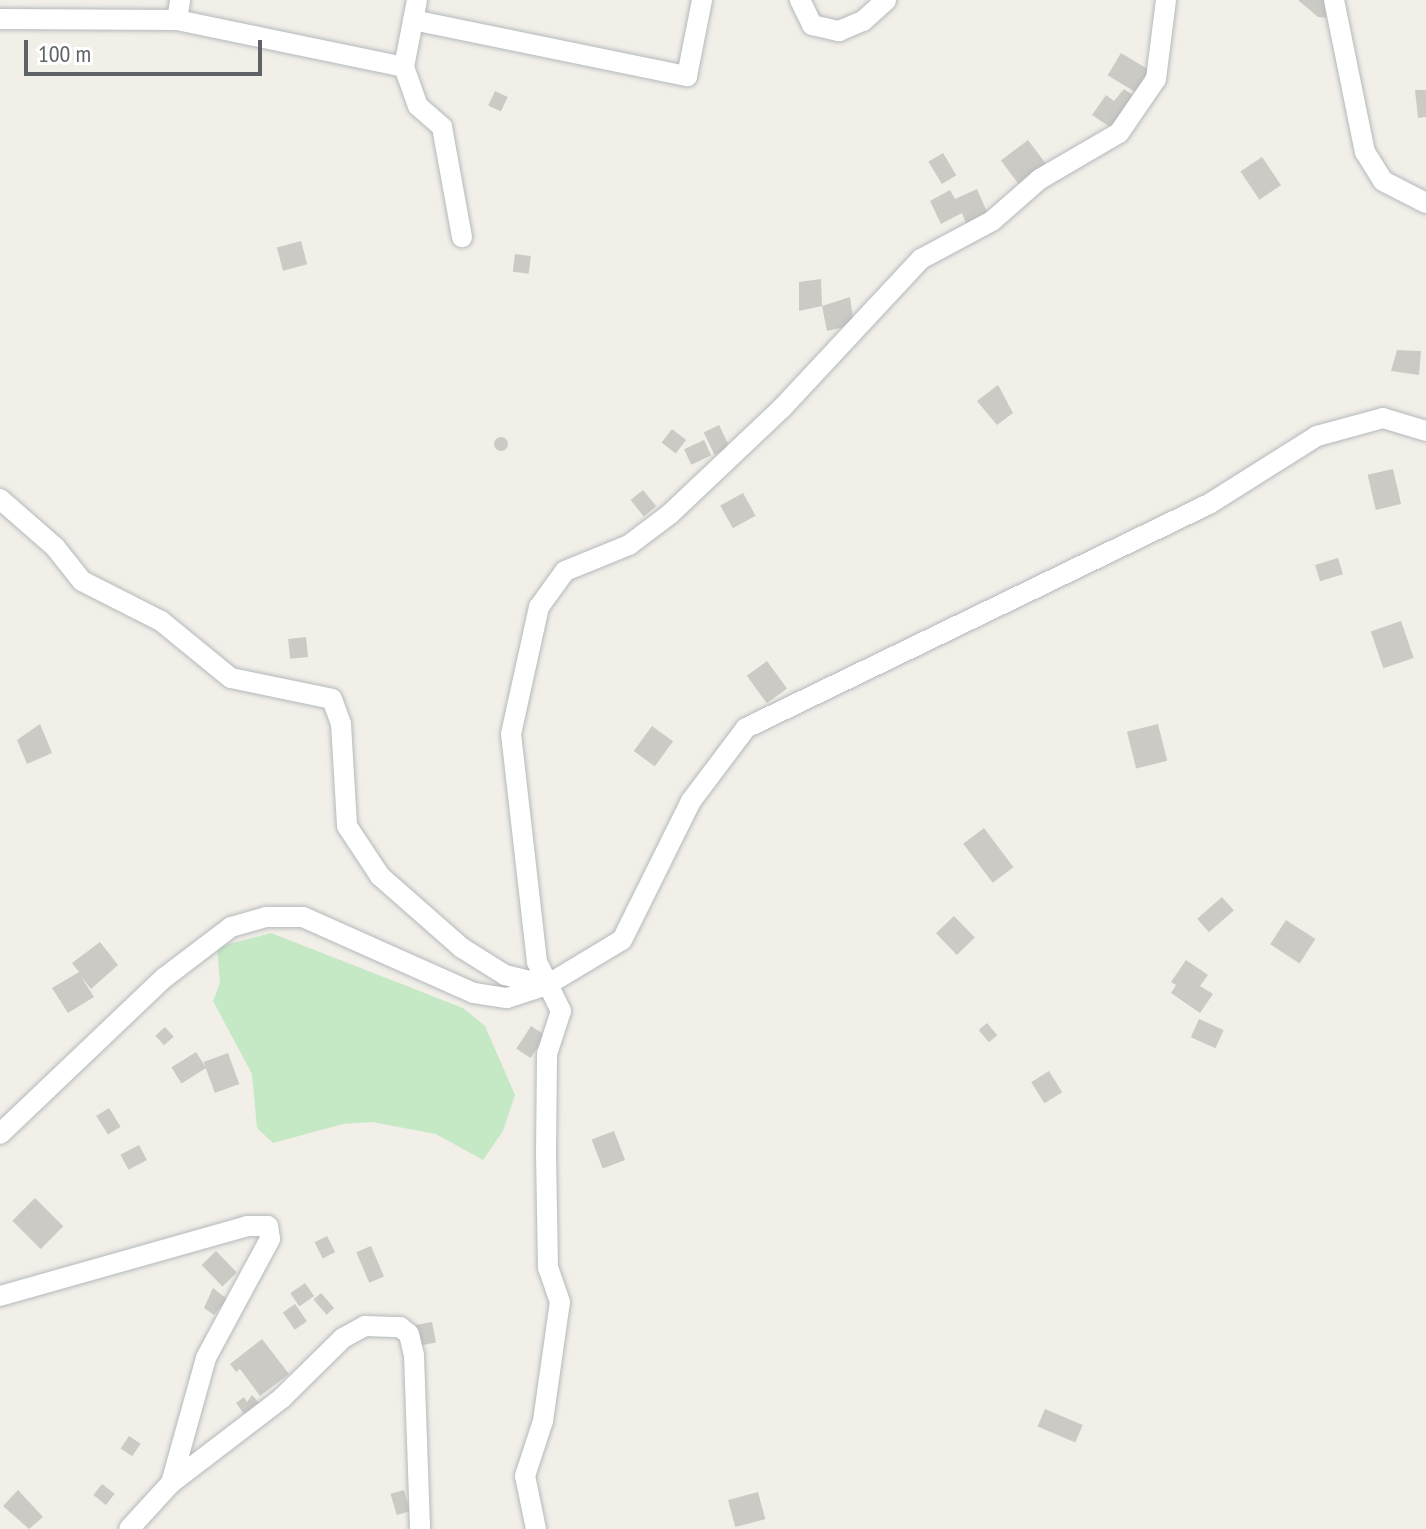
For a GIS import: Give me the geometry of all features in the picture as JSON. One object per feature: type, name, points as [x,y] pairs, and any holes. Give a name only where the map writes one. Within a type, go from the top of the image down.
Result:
[{"type":"street","points":[[462,237],[442,127],[418,106],[404,67],[415,10],[687,76],[702,0]]},
{"type":"street","points":[[800,0],[812,25],[839,31],[863,21],[886,0]]},
{"type":"street","points":[[536,1529],[525,1476],[543,1421],[560,1302],[548,1268],[546,1153],[547,1054],[561,1011],[537,962],[511,734],[539,607],[565,571],[629,545],[670,514],[782,408],[921,259],[992,221],[1040,179],[1119,133],[1156,79],[1166,0]]},
{"type":"street","points":[[1334,0],[1365,152],[1383,181],[1426,203]]},
{"type":"street","points":[[0,19],[179,10],[404,67]]},
{"type":"street","points":[[0,1134],[164,978],[231,927],[266,917],[303,917],[474,993],[507,998],[547,985],[597,960],[622,940],[691,801],[746,728],[1209,504],[1317,436],[1383,418],[1426,431]]},
{"type":"street","points":[[0,499],[55,547],[82,581],[161,621],[231,678],[332,699],[341,724],[347,826],[380,876],[462,948],[505,975],[547,985]]},
{"type":"street","points":[[0,1296],[247,1226],[268,1226],[270,1239],[206,1358],[171,1483]]},
{"type":"street","points":[[129,1529],[171,1483],[282,1398],[343,1338],[365,1326],[400,1327],[409,1334],[414,1355],[420,1529]]},
{"type":"green space","points":[[271,933],[463,1008],[485,1026],[515,1095],[503,1131],[483,1160],[436,1134],[372,1122],[343,1124],[273,1143],[257,1128],[252,1074],[213,1001],[220,983],[217,947]]},
{"type":"building","points":[[1298,0],[1326,0],[1331,18],[1318,17]]},
{"type":"building","points":[[1121,53],[1157,75],[1144,97],[1108,75]]},
{"type":"building","points":[[1124,89],[1141,101],[1119,133],[1092,115],[1106,95],[1114,101]]},
{"type":"building","points":[[1415,90],[1426,90],[1426,117],[1418,118]]},
{"type":"building","points":[[495,91],[508,97],[501,111],[488,106]]},
{"type":"building","points":[[1028,140],[1048,167],[1021,188],[1001,160]]},
{"type":"building","points":[[943,153],[956,175],[942,184],[928,162]]},
{"type":"building","points":[[1262,157],[1281,185],[1259,200],[1240,172]]},
{"type":"building","points":[[977,189],[990,219],[968,229],[962,213],[941,224],[930,201],[950,190],[955,199]]},
{"type":"building","points":[[301,241],[307,264],[283,271],[277,247]]},
{"type":"building","points":[[515,254],[531,256],[529,274],[513,272]]},
{"type":"building","points":[[821,279],[822,306],[799,311],[799,282]]},
{"type":"building","points":[[850,297],[854,325],[827,331],[822,306]]},
{"type":"building","points":[[1397,350],[1421,351],[1419,375],[1391,371]]},
{"type":"building","points":[[998,385],[1013,413],[997,425],[977,401]]},
{"type":"building","points":[[719,425],[730,447],[715,455],[704,432]]},
{"type":"building","points":[[672,429],[686,440],[676,453],[662,442]]},
{"type":"building","points":[[501,437],[508,444],[501,451],[494,444]]},
{"type":"building","points":[[704,440],[711,455],[691,465],[684,449]]},
{"type":"building","points":[[1393,469],[1401,504],[1376,510],[1368,475]]},
{"type":"building","points":[[643,490],[656,506],[644,516],[631,500]]},
{"type":"building","points":[[743,493],[756,516],[733,528],[720,506]]},
{"type":"building","points":[[1338,558],[1343,574],[1320,581],[1315,565]]},
{"type":"building","points":[[1401,621],[1414,658],[1383,668],[1371,631]]},
{"type":"building","points":[[306,637],[308,657],[290,659],[288,639]]},
{"type":"building","points":[[767,661],[787,689],[767,703],[747,676]]},
{"type":"building","points":[[40,724],[52,753],[27,764],[17,740]]},
{"type":"building","points":[[1158,724],[1167,761],[1136,769],[1127,732]]},
{"type":"building","points":[[652,726],[673,741],[655,766],[634,751]]},
{"type":"building","points":[[984,828],[1013,867],[993,883],[963,844]]},
{"type":"building","points":[[1222,897],[1234,911],[1209,932],[1197,919]]},
{"type":"building","points":[[954,916],[975,938],[957,955],[936,933]]},
{"type":"building","points":[[1286,920],[1315,939],[1300,963],[1270,944]]},
{"type":"building","points":[[100,942],[118,965],[91,989],[80,975],[94,997],[68,1013],[52,988],[79,972],[72,963]]},
{"type":"building","points":[[1186,960],[1208,975],[1200,986],[1213,994],[1200,1013],[1171,993],[1176,985],[1171,982]]},
{"type":"building","points":[[1199,1019],[1224,1030],[1216,1048],[1191,1037]]},
{"type":"building","points":[[987,1023],[997,1035],[989,1042],[979,1030]]},
{"type":"building","points":[[531,1026],[545,1035],[531,1058],[516,1049]]},
{"type":"building","points":[[165,1027],[174,1037],[164,1045],[155,1036]]},
{"type":"building","points":[[196,1052],[206,1068],[181,1083],[171,1067]]},
{"type":"building","points":[[228,1053],[239,1084],[215,1093],[204,1062]]},
{"type":"building","points":[[1049,1071],[1062,1092],[1044,1103],[1031,1082]]},
{"type":"building","points":[[109,1108],[121,1127],[108,1135],[96,1116]]},
{"type":"building","points":[[614,1131],[625,1160],[603,1169],[592,1140]]},
{"type":"building","points":[[139,1145],[147,1160],[128,1170],[120,1155]]},
{"type":"building","points":[[35,1198],[63,1226],[41,1249],[12,1221]]},
{"type":"building","points":[[327,1236],[335,1252],[323,1258],[315,1242]]},
{"type":"building","points":[[371,1246],[384,1276],[369,1283],[356,1252]]},
{"type":"building","points":[[216,1251],[237,1273],[222,1286],[202,1265]]},
{"type":"building","points":[[305,1283],[314,1296],[299,1306],[290,1293]]},
{"type":"building","points":[[213,1288],[227,1299],[214,1315],[204,1308]]},
{"type":"building","points":[[321,1293],[334,1308],[327,1315],[313,1300]]},
{"type":"building","points":[[295,1304],[307,1321],[295,1330],[283,1313]]},
{"type":"building","points":[[432,1322],[436,1343],[419,1346],[415,1325]]},
{"type":"building","points":[[262,1339],[289,1374],[260,1396],[240,1369],[236,1372],[230,1364]]},
{"type":"building","points":[[252,1395],[259,1403],[244,1414],[236,1403],[244,1397],[247,1402]]},
{"type":"building","points":[[1045,1409],[1083,1425],[1075,1443],[1038,1426]]},
{"type":"building","points":[[129,1436],[141,1444],[132,1456],[121,1448]]},
{"type":"building","points":[[102,1484],[115,1494],[106,1505],[93,1495]]},
{"type":"building","points":[[18,1490],[43,1517],[29,1529],[3,1506]]},
{"type":"building","points":[[404,1490],[410,1511],[397,1515],[391,1494]]},
{"type":"building","points":[[758,1492],[765,1519],[735,1527],[728,1500]]}]
